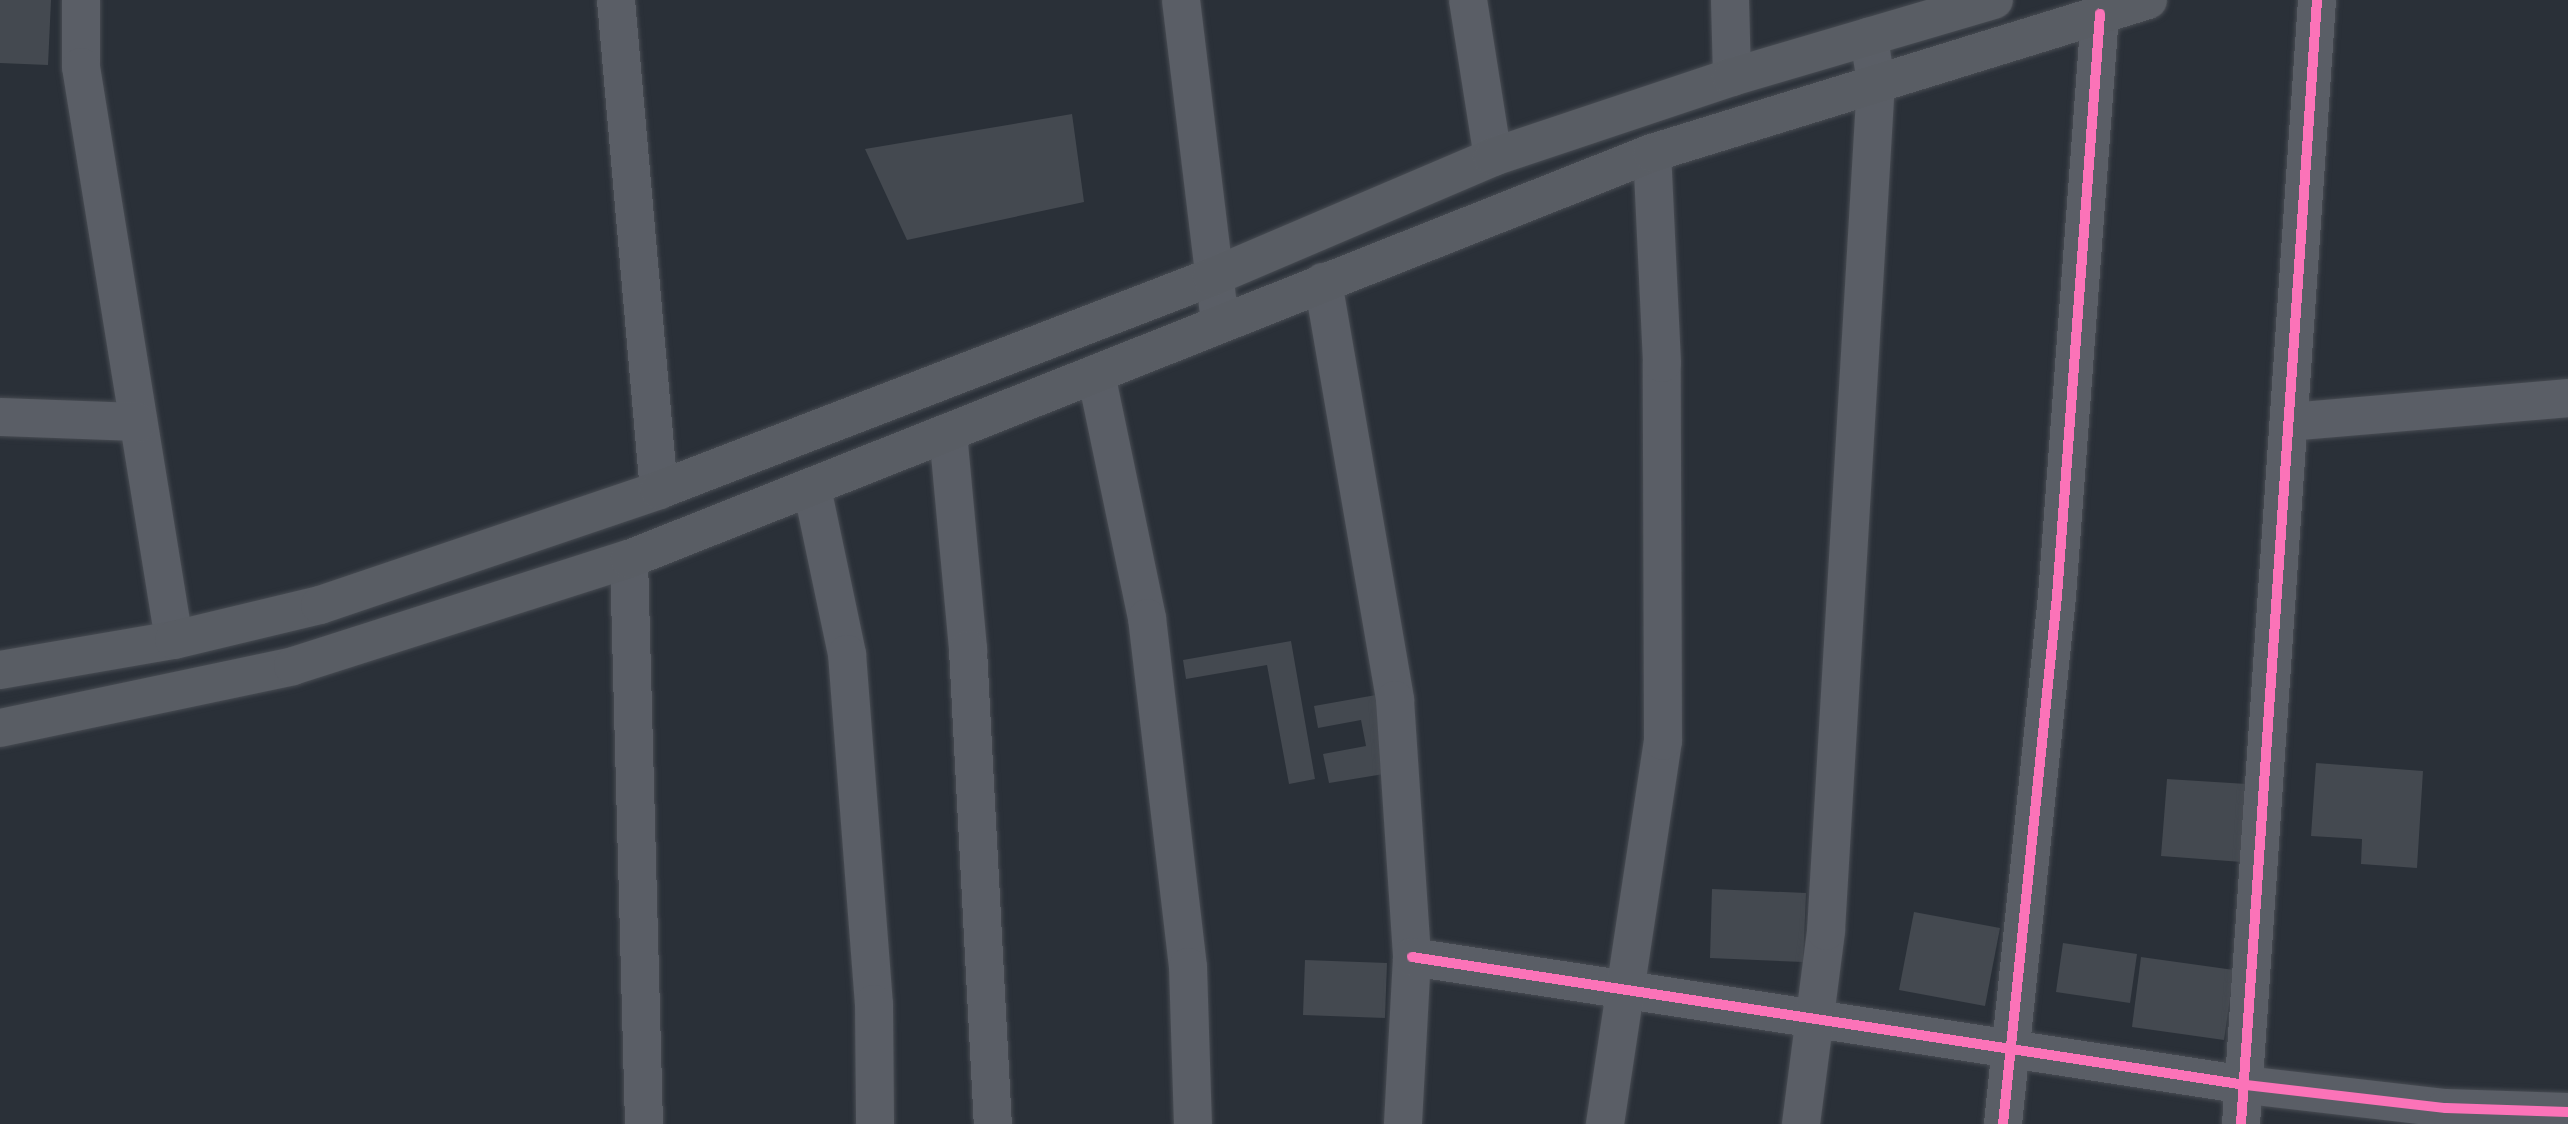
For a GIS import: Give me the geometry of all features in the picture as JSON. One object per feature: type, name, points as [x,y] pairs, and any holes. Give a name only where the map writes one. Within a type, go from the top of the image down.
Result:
[{"type":"main road","points":[[0,670],[174,640],[320,605],[659,490],[1212,277],[1493,157],[1732,77],[1994,0]]},
{"type":"main road","points":[[0,727],[293,666],[629,559],[812,488],[1220,322],[1652,153],[2148,0]]},
{"type":"street","points":[[81,0],[81,67],[174,640]]},
{"type":"street","points":[[617,0],[659,490]]},
{"type":"street","points":[[1181,0],[1212,277],[1220,322]]},
{"type":"street","points":[[1468,0],[1493,157]]},
{"type":"street","points":[[1730,0],[1732,77]]},
{"type":"street","points":[[2241,1124],[2246,1085],[2317,0]]},
{"type":"street","points":[[2003,1124],[2057,596],[2100,14]]},
{"type":"street","points":[[1801,1124],[1826,931],[1876,83],[1869,37]]},
{"type":"street","points":[[1605,1124],[1664,741],[1662,363],[1652,153]]},
{"type":"street","points":[[1323,282],[1395,700],[1412,957],[1403,1124]]},
{"type":"street","points":[[1096,374],[1147,618],[1188,967],[1193,1124]]},
{"type":"street","points":[[2290,422],[2568,398]]},
{"type":"street","points":[[0,417],[138,422]]},
{"type":"street","points":[[948,433],[968,650],[993,1124]]},
{"type":"street","points":[[812,488],[846,654],[874,1004],[875,1124]]},
{"type":"street","points":[[629,559],[644,1124]]},
{"type":"street","points":[[1412,957],[1816,1017],[2445,1116],[2568,1112]]},
{"type":"building","points":[[0,0],[51,0],[48,65],[0,63]]},
{"type":"building","points":[[1072,114],[1084,202],[907,240],[865,149]]},
{"type":"building","points":[[1291,641],[1315,779],[1289,784],[1267,665],[1186,679],[1183,660]]},
{"type":"building","points":[[1376,695],[1390,773],[1329,783],[1323,754],[1366,746],[1361,720],[1318,728],[1314,706]]},
{"type":"building","points":[[2316,763],[2423,771],[2417,868],[2361,864],[2362,839],[2311,836]]},
{"type":"building","points":[[2167,779],[2247,784],[2242,862],[2161,856]]},
{"type":"building","points":[[1712,889],[1806,893],[1803,962],[1710,958]]},
{"type":"building","points":[[1914,912],[2000,928],[1985,1006],[1899,990]]},
{"type":"building","points":[[2063,943],[2137,954],[2130,1003],[2056,992]]},
{"type":"building","points":[[2141,957],[2234,970],[2224,1040],[2132,1027]]},
{"type":"building","points":[[1305,960],[1387,963],[1385,1018],[1303,1015]]},
{"type":"cycle path","points":[[2241,1124],[2317,0]]},
{"type":"cycle path","points":[[2003,1124],[2057,596],[2100,14]]},
{"type":"cycle path","points":[[1412,957],[2246,1085],[2446,1108],[2568,1112]]}]
